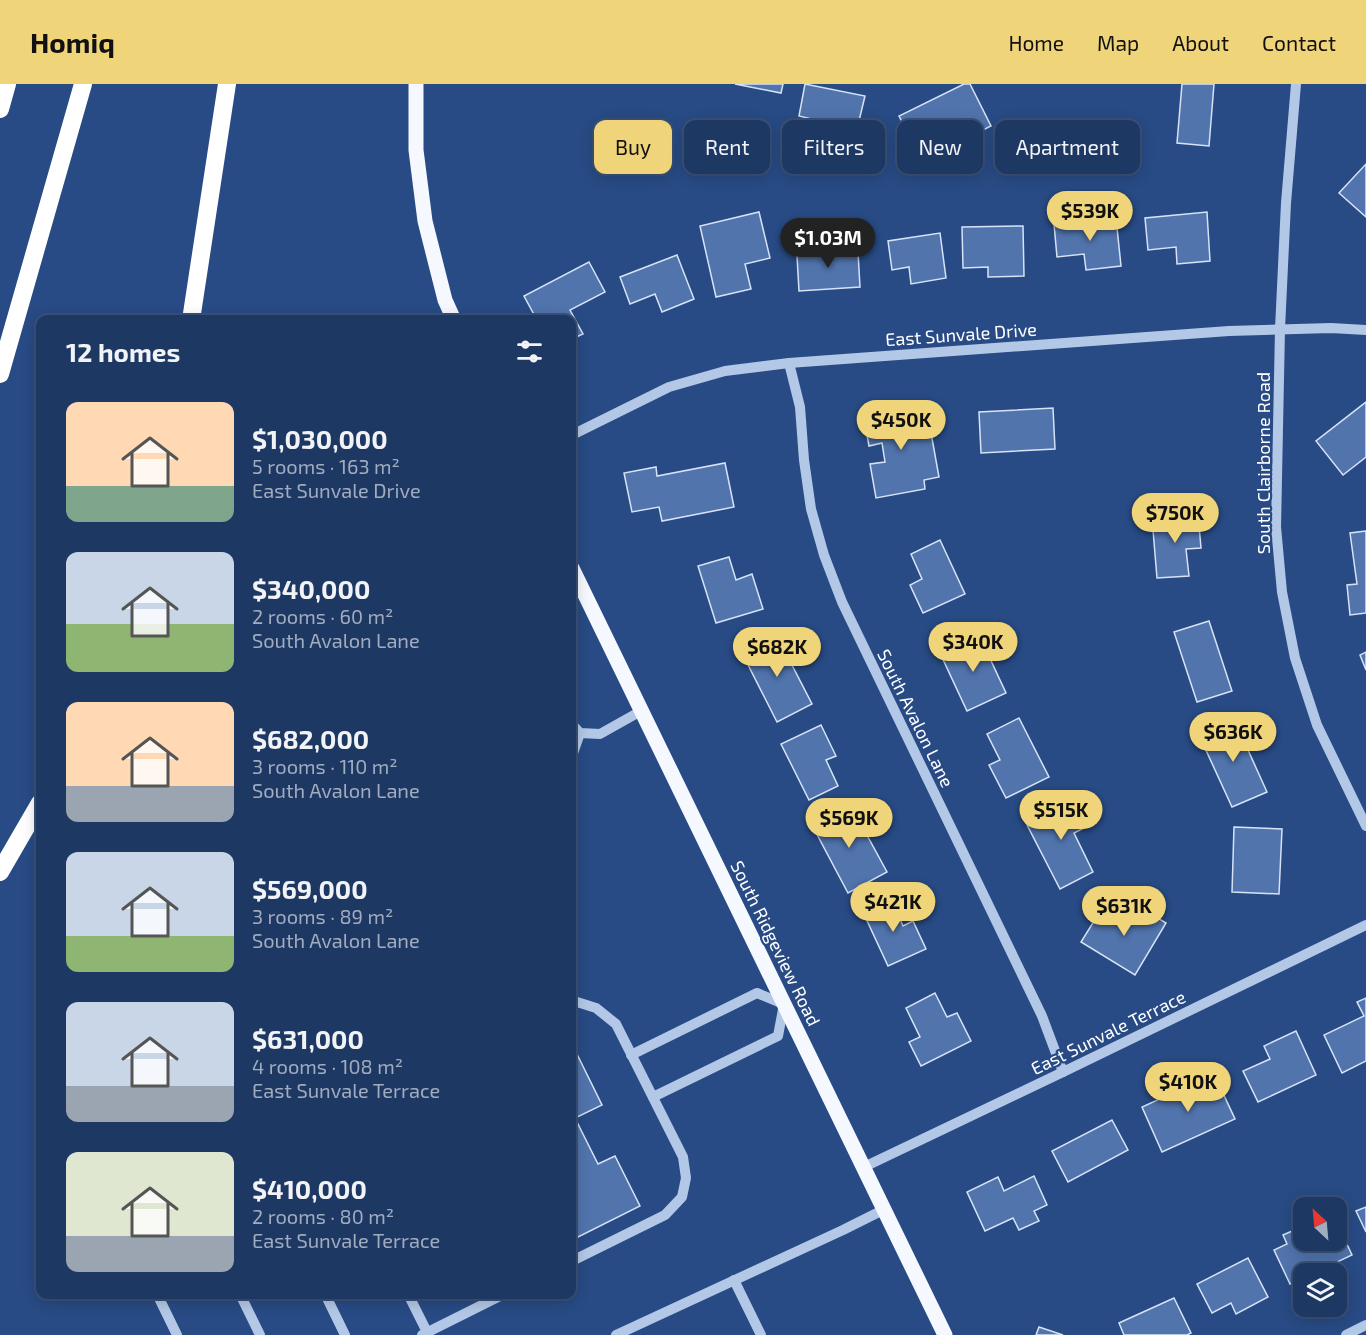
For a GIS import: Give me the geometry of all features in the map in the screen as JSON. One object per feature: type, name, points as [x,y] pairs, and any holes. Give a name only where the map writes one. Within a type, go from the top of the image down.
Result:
[{"type":"highway","points":[[0,109],[7,84]]},
{"type":"highway","points":[[0,374],[83,84]]},
{"type":"highway","points":[[192,315],[227,84]]},
{"type":"highway","points":[[0,872],[36,810]]},
{"type":"main road","points":[[416,84],[416,150],[425,221],[452,315]]},
{"type":"main road","name":"South Ridgeview Road","points":[[576,576],[945,1335]]},
{"type":"street","name":"South Clairborne Road","points":[[1296,84],[1286,203],[1280,329],[1276,527],[1282,592],[1295,658],[1317,725],[1366,826]]},
{"type":"street","name":"East Sunvale Drive","points":[[576,433],[669,387],[725,371],[789,363],[1228,331],[1330,328],[1366,330]]},
{"type":"street","name":"South Avalon Lane","points":[[789,363],[800,407],[811,509],[824,555],[842,602],[1042,1016],[1063,1072]]},
{"type":"street","points":[[576,728],[580,733],[600,734],[641,711]]},
{"type":"street","points":[[576,744],[580,733]]},
{"type":"street","name":"East Sunvale Terrace","points":[[864,1167],[1366,925]]},
{"type":"street","points":[[632,1054],[757,993],[784,1004],[778,1036],[653,1097]]},
{"type":"street","points":[[576,1002],[596,1008],[616,1024],[683,1157],[686,1178],[681,1197],[665,1215],[576,1259]]},
{"type":"street","points":[[616,1335],[885,1209]]},
{"type":"street","points":[[734,1280],[761,1335]]},
{"type":"street","points":[[159,1299],[177,1335]]},
{"type":"street","points":[[242,1299],[260,1335]]},
{"type":"street","points":[[327,1299],[345,1335]]},
{"type":"street","points":[[410,1299],[424,1334],[491,1299]]},
{"type":"street","points":[[1346,1335],[1366,1325]]},
{"type":"building","points":[[735,84],[783,84],[781,93]]},
{"type":"building","points":[[805,84],[865,96],[859,120],[816,120],[799,116]]},
{"type":"building","points":[[964,84],[970,84],[991,126],[983,130],[983,120],[901,120],[899,116]]},
{"type":"building","points":[[1182,84],[1214,84],[1209,146],[1177,143]]},
{"type":"building","points":[[1366,164],[1366,217],[1339,193]]},
{"type":"building","points":[[759,212],[770,258],[745,264],[751,289],[716,297],[700,226]]},
{"type":"building","points":[[1207,212],[1210,261],[1177,264],[1176,247],[1148,250],[1145,218]]},
{"type":"building","points":[[1116,218],[1121,266],[1086,270],[1084,254],[1057,257],[1054,224]]},
{"type":"building","points":[[1023,226],[1024,276],[988,277],[988,267],[963,268],[962,227]]},
{"type":"building","points":[[940,233],[946,278],[911,284],[909,267],[892,270],[888,241]]},
{"type":"building","points":[[834,241],[835,254],[858,252],[860,287],[799,291],[797,256],[815,255],[814,243]]},
{"type":"building","points":[[677,255],[694,299],[662,312],[655,294],[630,304],[620,277]]},
{"type":"building","points":[[589,262],[605,292],[570,310],[573,315],[534,315],[524,296]]},
{"type":"building","points":[[576,321],[583,334],[576,337]]},
{"type":"building","points":[[1366,402],[1366,457],[1343,475],[1316,441]]},
{"type":"building","points":[[914,405],[916,418],[928,416],[939,477],[924,480],[925,489],[876,498],[870,464],[885,462],[882,443],[869,446],[863,414]]},
{"type":"building","points":[[1053,408],[1055,449],[981,453],[979,412]]},
{"type":"building","points":[[725,463],[734,507],[662,521],[659,507],[632,512],[624,473],[656,467],[657,476]]},
{"type":"building","points":[[1198,514],[1201,548],[1186,549],[1189,576],[1157,578],[1152,518]]},
{"type":"building","points":[[1366,531],[1366,613],[1350,615],[1347,585],[1357,584],[1350,533]]},
{"type":"building","points":[[940,540],[965,594],[923,613],[910,585],[922,579],[911,554]]},
{"type":"building","points":[[729,557],[736,580],[752,574],[763,609],[716,623],[698,566]]},
{"type":"building","points":[[1209,621],[1232,691],[1197,702],[1174,632]]},
{"type":"building","points":[[776,634],[812,704],[777,722],[742,653]]},
{"type":"building","points":[[979,635],[1006,693],[967,711],[940,653]]},
{"type":"building","points":[[1366,652],[1366,670],[1360,655]]},
{"type":"building","points":[[1019,718],[1049,777],[1006,798],[989,765],[1000,760],[987,734]]},
{"type":"building","points":[[1234,719],[1267,792],[1232,807],[1199,735]]},
{"type":"building","points":[[821,725],[836,756],[826,760],[838,786],[809,800],[781,744]]},
{"type":"building","points":[[1072,796],[1088,826],[1074,833],[1093,872],[1060,889],[1025,821]]},
{"type":"building","points":[[850,804],[887,872],[848,893],[812,825]]},
{"type":"building","points":[[1234,827],[1282,829],[1279,894],[1232,892]]},
{"type":"building","points":[[891,899],[903,926],[913,921],[926,949],[888,966],[863,912]]},
{"type":"building","points":[[1104,905],[1134,923],[1143,909],[1166,923],[1135,975],[1081,942]]},
{"type":"building","points":[[935,993],[947,1017],[957,1013],[971,1041],[921,1066],[909,1042],[920,1037],[906,1008]]},
{"type":"building","points":[[1366,998],[1366,1061],[1342,1073],[1324,1035],[1364,1016],[1357,1002]]},
{"type":"building","points":[[1296,1031],[1316,1075],[1258,1102],[1243,1071],[1270,1059],[1264,1046]]},
{"type":"building","points":[[576,1052],[602,1105],[576,1118]]},
{"type":"building","points":[[1214,1074],[1235,1119],[1162,1152],[1142,1107]]},
{"type":"building","points":[[576,1120],[598,1164],[615,1156],[640,1206],[576,1238]]},
{"type":"building","points":[[1112,1120],[1128,1150],[1068,1182],[1052,1151]]},
{"type":"building","points":[[1034,1176],[1047,1205],[1034,1211],[1039,1221],[1019,1230],[1013,1218],[985,1231],[967,1192],[998,1177],[1004,1191]]},
{"type":"building","points":[[1366,1207],[1366,1232],[1356,1211]]},
{"type":"building","points":[[1293,1231],[1293,1251],[1347,1251],[1347,1244],[1352,1255],[1335,1263],[1293,1263],[1293,1282],[1290,1284],[1274,1250],[1287,1244],[1283,1235]]},
{"type":"building","points":[[1248,1258],[1268,1297],[1236,1314],[1231,1303],[1212,1313],[1197,1284]]},
{"type":"building","points":[[1174,1298],[1191,1333],[1187,1335],[1124,1335],[1119,1323]]},
{"type":"building","points":[[1039,1327],[1063,1335],[1036,1335]]}]
